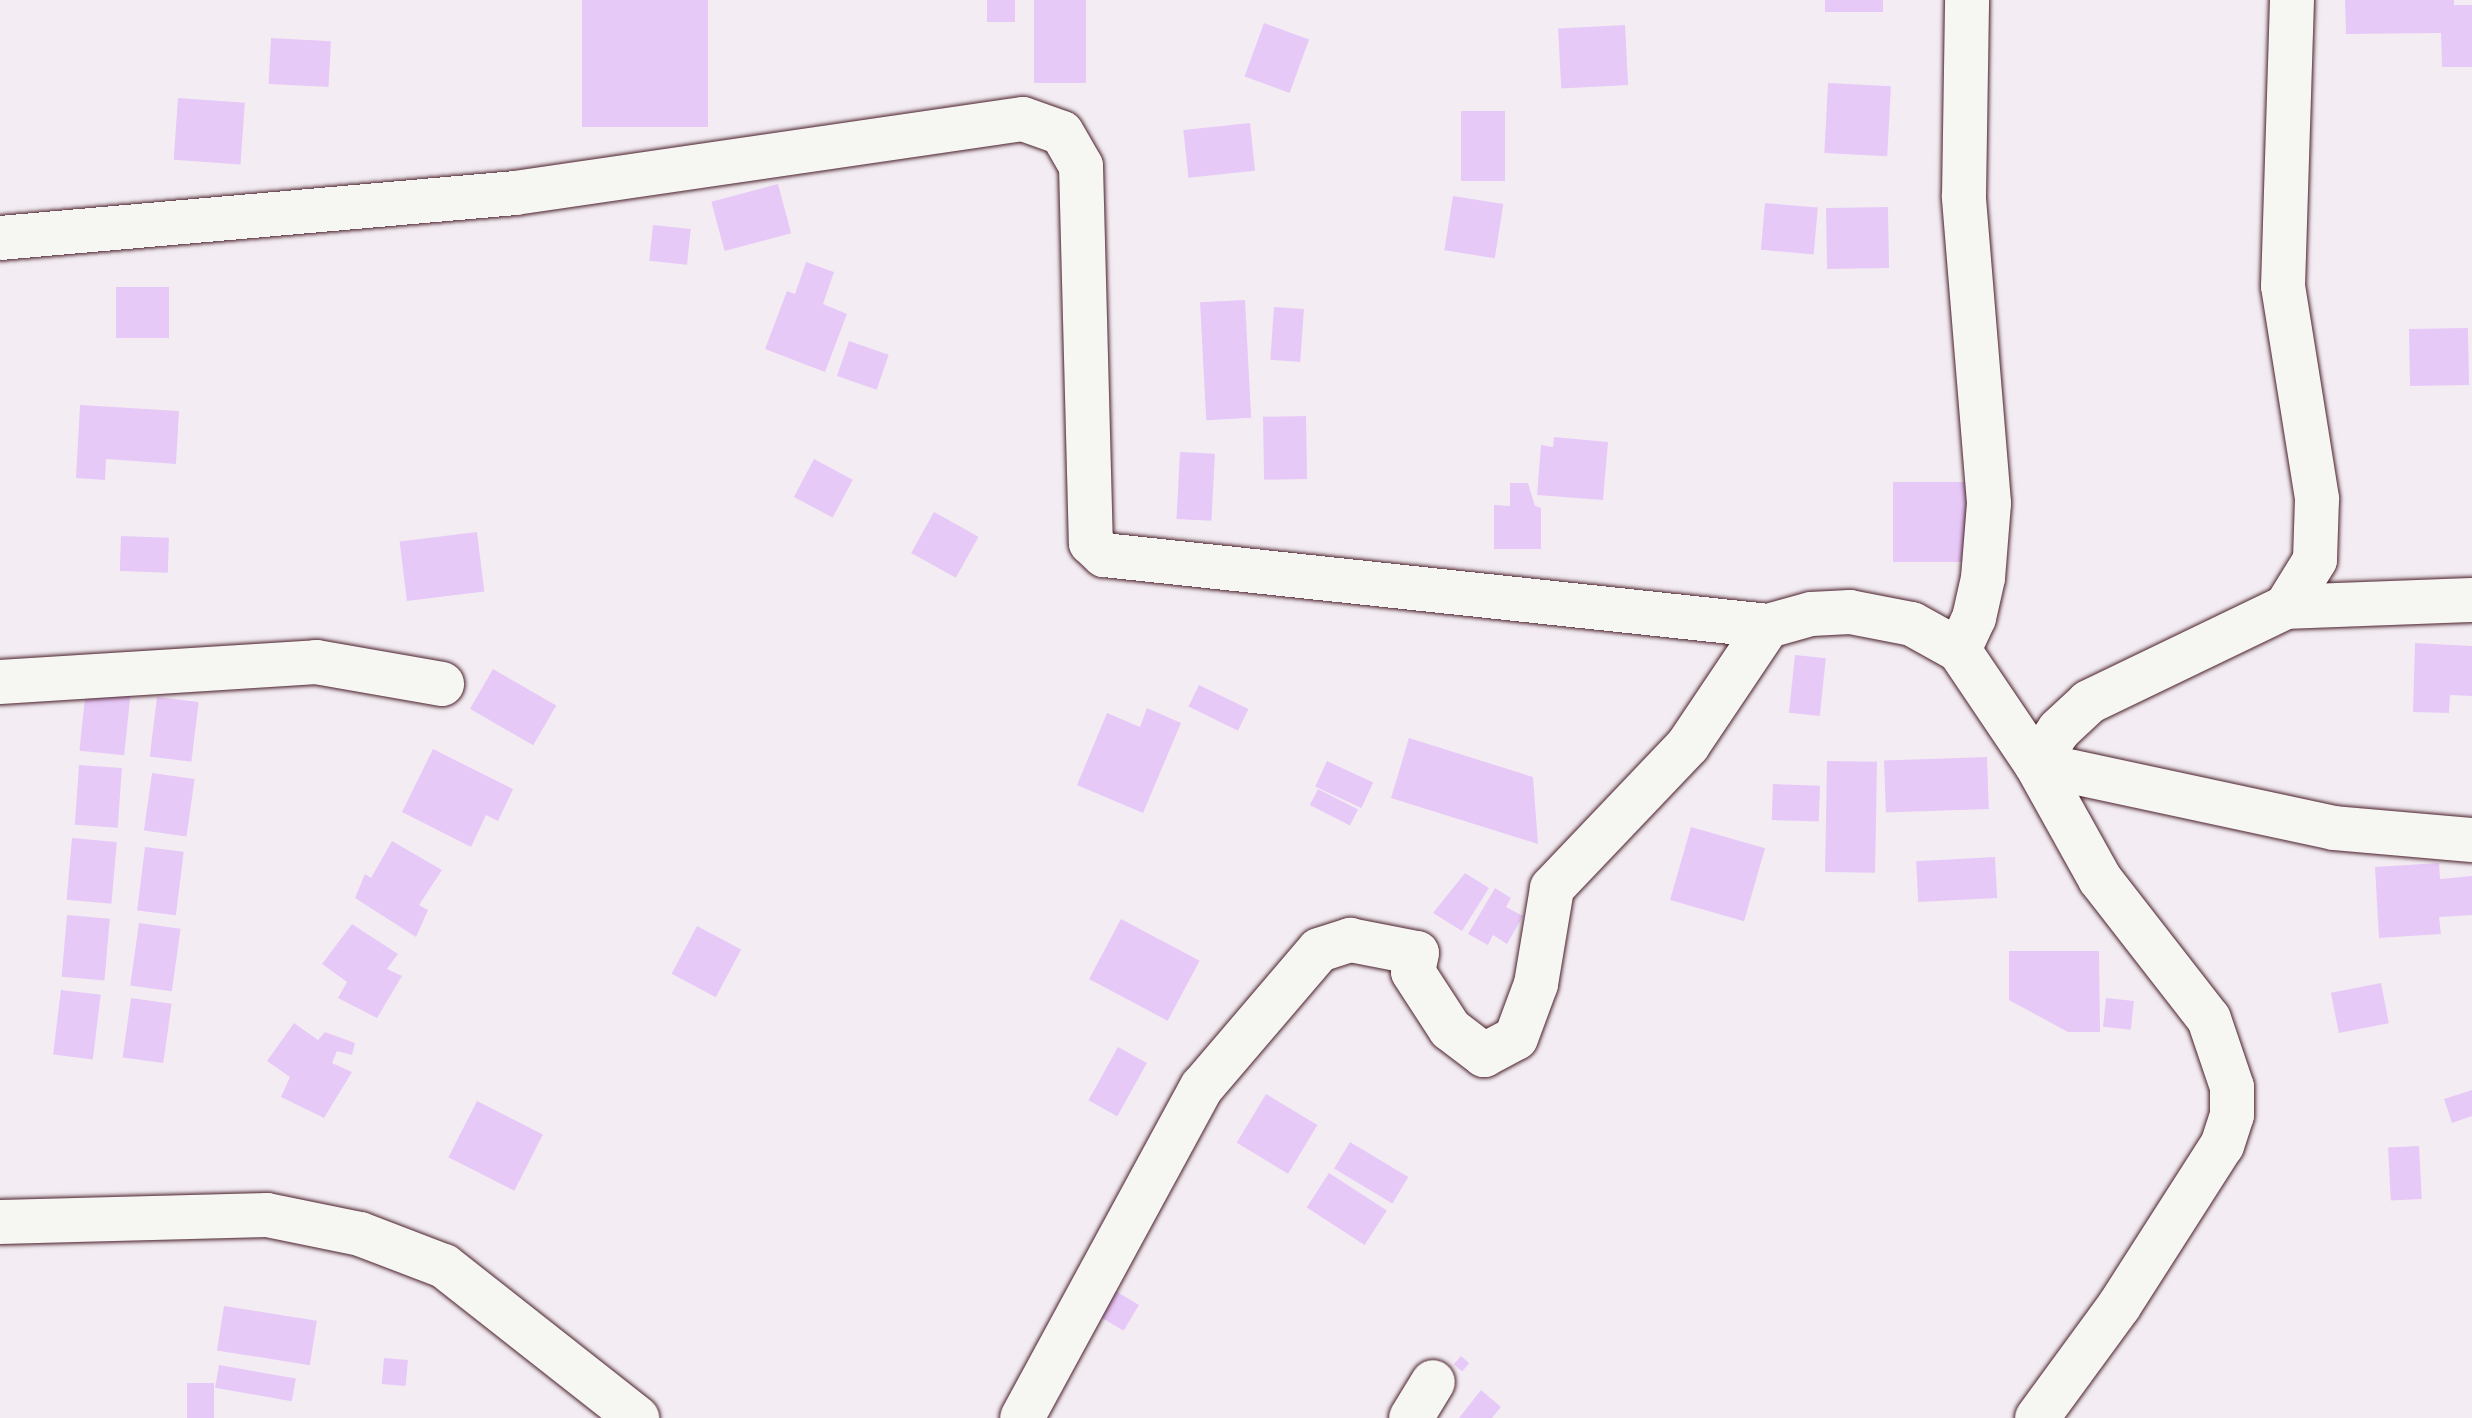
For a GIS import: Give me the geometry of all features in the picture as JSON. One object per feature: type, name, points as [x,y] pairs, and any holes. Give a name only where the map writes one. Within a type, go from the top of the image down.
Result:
[{"type":"street","points":[[1959,650],[1974,618],[1983,578],[1989,503],[1964,196],[1967,0]]},
{"type":"street","points":[[2286,607],[2315,560],[2317,499],[2283,286],[2292,0]]},
{"type":"street","points":[[0,238],[515,193],[1023,119],[1062,133],[1081,166],[1091,543],[1104,555],[1768,626],[1811,614],[1850,612],[1912,624],[1959,650],[2036,764],[2100,879],[2209,1019],[2232,1087],[2232,1115],[2222,1145],[2119,1306],[2037,1418]]},
{"type":"street","points":[[2036,764],[2059,730],[2089,702],[2286,607],[2472,600]]},
{"type":"street","points":[[1022,1418],[1202,1087],[1319,950],[1350,940],[1417,953],[1413,972],[1450,1029],[1484,1055],[1516,1038],[1536,984],[1552,888],[1688,745],[1768,626]]},
{"type":"street","points":[[0,682],[316,662],[442,684]]},
{"type":"street","points":[[2036,764],[2334,828],[2472,840]]},
{"type":"street","points":[[0,1222],[267,1215],[360,1234],[444,1266],[637,1418]]},
{"type":"building","points":[[582,0],[708,0],[708,127],[582,127]]},
{"type":"building","points":[[987,0],[1015,0],[1015,22],[987,22]]},
{"type":"building","points":[[1034,0],[1086,0],[1086,83],[1034,83]]},
{"type":"building","points":[[1825,0],[1883,0],[1883,12],[1825,12]]},
{"type":"building","points":[[2345,0],[2454,0],[2454,5],[2472,5],[2472,67],[2442,67],[2441,33],[2346,34]]},
{"type":"building","points":[[1264,23],[1309,39],[1290,93],[1245,77]]},
{"type":"building","points":[[1625,25],[1628,85],[1561,88],[1558,29]]},
{"type":"building","points":[[271,38],[331,41],[329,87],[269,84]]},
{"type":"building","points":[[1828,83],[1891,86],[1887,156],[1824,153]]},
{"type":"building","points":[[178,98],[245,103],[241,165],[174,160]]},
{"type":"building","points":[[1461,111],[1505,111],[1505,181],[1461,181]]},
{"type":"building","points":[[1250,123],[1255,171],[1188,178],[1183,130]]},
{"type":"building","points":[[778,184],[791,233],[725,251],[711,202]]},
{"type":"building","points":[[1453,196],[1503,204],[1495,258],[1444,250]]},
{"type":"building","points":[[1765,203],[1818,208],[1814,254],[1761,250]]},
{"type":"building","points":[[1888,207],[1889,268],[1827,269],[1826,208]]},
{"type":"building","points":[[653,225],[691,229],[687,265],[649,261]]},
{"type":"building","points":[[806,262],[834,272],[823,304],[847,314],[825,372],[765,349],[787,291],[795,294]]},
{"type":"building","points":[[116,287],[169,287],[169,338],[116,338]]},
{"type":"building","points":[[1245,300],[1251,418],[1206,420],[1200,302]]},
{"type":"building","points":[[1274,307],[1304,309],[1300,362],[1270,360]]},
{"type":"building","points":[[2468,328],[2469,385],[2410,386],[2409,329]]},
{"type":"building","points":[[849,341],[889,355],[877,390],[837,376]]},
{"type":"building","points":[[80,405],[179,411],[176,464],[106,459],[105,480],[76,478]]},
{"type":"building","points":[[1306,416],[1307,479],[1264,480],[1263,417]]},
{"type":"building","points":[[1554,437],[1608,442],[1603,500],[1537,495],[1541,445],[1553,447]]},
{"type":"building","points":[[1180,452],[1215,454],[1211,521],[1176,519]]},
{"type":"building","points":[[814,459],[853,480],[833,518],[794,497]]},
{"type":"building","points":[[1893,482],[1967,482],[1967,562],[1893,562]]},
{"type":"building","points":[[1510,483],[1528,483],[1535,506],[1541,508],[1541,549],[1494,549],[1494,505],[1510,506]]},
{"type":"building","points":[[934,512],[979,537],[956,578],[911,553]]},
{"type":"building","points":[[477,532],[484,592],[407,601],[400,542]]},
{"type":"building","points":[[121,536],[169,538],[168,573],[120,571]]},
{"type":"building","points":[[2415,643],[2472,646],[2472,696],[2450,695],[2449,713],[2413,712]]},
{"type":"building","points":[[1795,655],[1826,658],[1820,716],[1789,713]]},
{"type":"building","points":[[493,669],[556,705],[533,745],[470,709]]},
{"type":"building","points":[[1199,685],[1248,709],[1238,731],[1188,707]]},
{"type":"building","points":[[86,688],[131,693],[124,755],[79,751]]},
{"type":"building","points":[[157,697],[199,702],[191,762],[150,757]]},
{"type":"building","points":[[1147,708],[1181,723],[1143,813],[1077,785],[1107,713],[1140,727]]},
{"type":"building","points":[[1409,738],[1533,777],[1538,844],[1391,798]]},
{"type":"building","points":[[433,749],[513,789],[498,821],[486,815],[471,847],[402,812]]},
{"type":"building","points":[[1987,757],[1989,809],[1886,813],[1884,761]]},
{"type":"building","points":[[1327,761],[1373,783],[1361,808],[1315,786]]},
{"type":"building","points":[[1827,761],[1877,762],[1875,873],[1825,872]]},
{"type":"building","points":[[79,765],[122,768],[118,828],[75,825]]},
{"type":"building","points":[[152,773],[195,779],[187,836],[144,830]]},
{"type":"building","points":[[1773,784],[1820,786],[1819,822],[1772,820]]},
{"type":"building","points":[[1318,789],[1358,809],[1350,825],[1310,805]]},
{"type":"building","points":[[1691,827],[1765,848],[1744,921],[1670,900]]},
{"type":"building","points":[[72,838],[117,842],[111,904],[67,900]]},
{"type":"building","points":[[392,841],[442,870],[419,905],[428,910],[416,937],[355,898],[365,874],[371,878]]},
{"type":"building","points":[[145,847],[184,852],[176,915],[137,911]]},
{"type":"building","points":[[1995,857],[1997,898],[1918,902],[1916,861]]},
{"type":"building","points":[[2439,863],[2440,879],[2472,876],[2472,915],[2439,917],[2441,934],[2379,938],[2375,867]]},
{"type":"building","points":[[1465,873],[1489,888],[1462,931],[1433,913]]},
{"type":"building","points":[[1495,888],[1511,898],[1506,907],[1523,916],[1507,944],[1493,935],[1488,945],[1468,934]]},
{"type":"building","points":[[67,915],[110,919],[104,981],[62,977]]},
{"type":"building","points":[[1121,919],[1200,961],[1168,1021],[1089,979]]},
{"type":"building","points":[[139,923],[181,929],[172,991],[130,985]]},
{"type":"building","points":[[352,924],[398,954],[387,969],[402,976],[377,1018],[338,998],[347,982],[322,964]]},
{"type":"building","points":[[697,926],[741,949],[716,997],[672,974]]},
{"type":"building","points":[[2009,951],[2099,951],[2100,1032],[2068,1032],[2009,1000]]},
{"type":"building","points":[[2381,983],[2389,1023],[2339,1033],[2331,993]]},
{"type":"building","points":[[61,990],[101,995],[93,1059],[53,1055]]},
{"type":"building","points":[[131,998],[172,1004],[163,1063],[123,1057]]},
{"type":"building","points":[[2106,998],[2134,1001],[2131,1030],[2103,1027]]},
{"type":"building","points":[[294,1023],[318,1040],[325,1032],[355,1043],[352,1055],[337,1051],[332,1063],[352,1072],[324,1118],[281,1097],[290,1077],[267,1061]]},
{"type":"building","points":[[1118,1047],[1147,1063],[1117,1116],[1088,1100]]},
{"type":"building","points":[[2472,1090],[2472,1116],[2452,1123],[2444,1099]]},
{"type":"building","points":[[1266,1094],[1317,1125],[1288,1174],[1237,1143]]},
{"type":"building","points":[[477,1101],[543,1135],[514,1191],[448,1157]]},
{"type":"building","points":[[1350,1142],[1408,1177],[1392,1204],[1334,1169]]},
{"type":"building","points":[[2419,1146],[2422,1199],[2391,1201],[2388,1148]]},
{"type":"building","points":[[1329,1173],[1387,1211],[1365,1245],[1307,1207]]},
{"type":"building","points":[[1109,1287],[1139,1305],[1124,1331],[1094,1313]]},
{"type":"building","points":[[224,1306],[317,1321],[310,1365],[217,1350]]},
{"type":"building","points":[[1461,1356],[1469,1363],[1462,1372],[1454,1364]]},
{"type":"building","points":[[384,1358],[408,1360],[406,1386],[382,1384]]},
{"type":"building","points":[[219,1365],[296,1379],[292,1401],[215,1388]]},
{"type":"building","points":[[187,1383],[214,1383],[214,1418],[187,1418]]},
{"type":"building","points":[[1481,1390],[1501,1407],[1492,1418],[1459,1418]]}]
